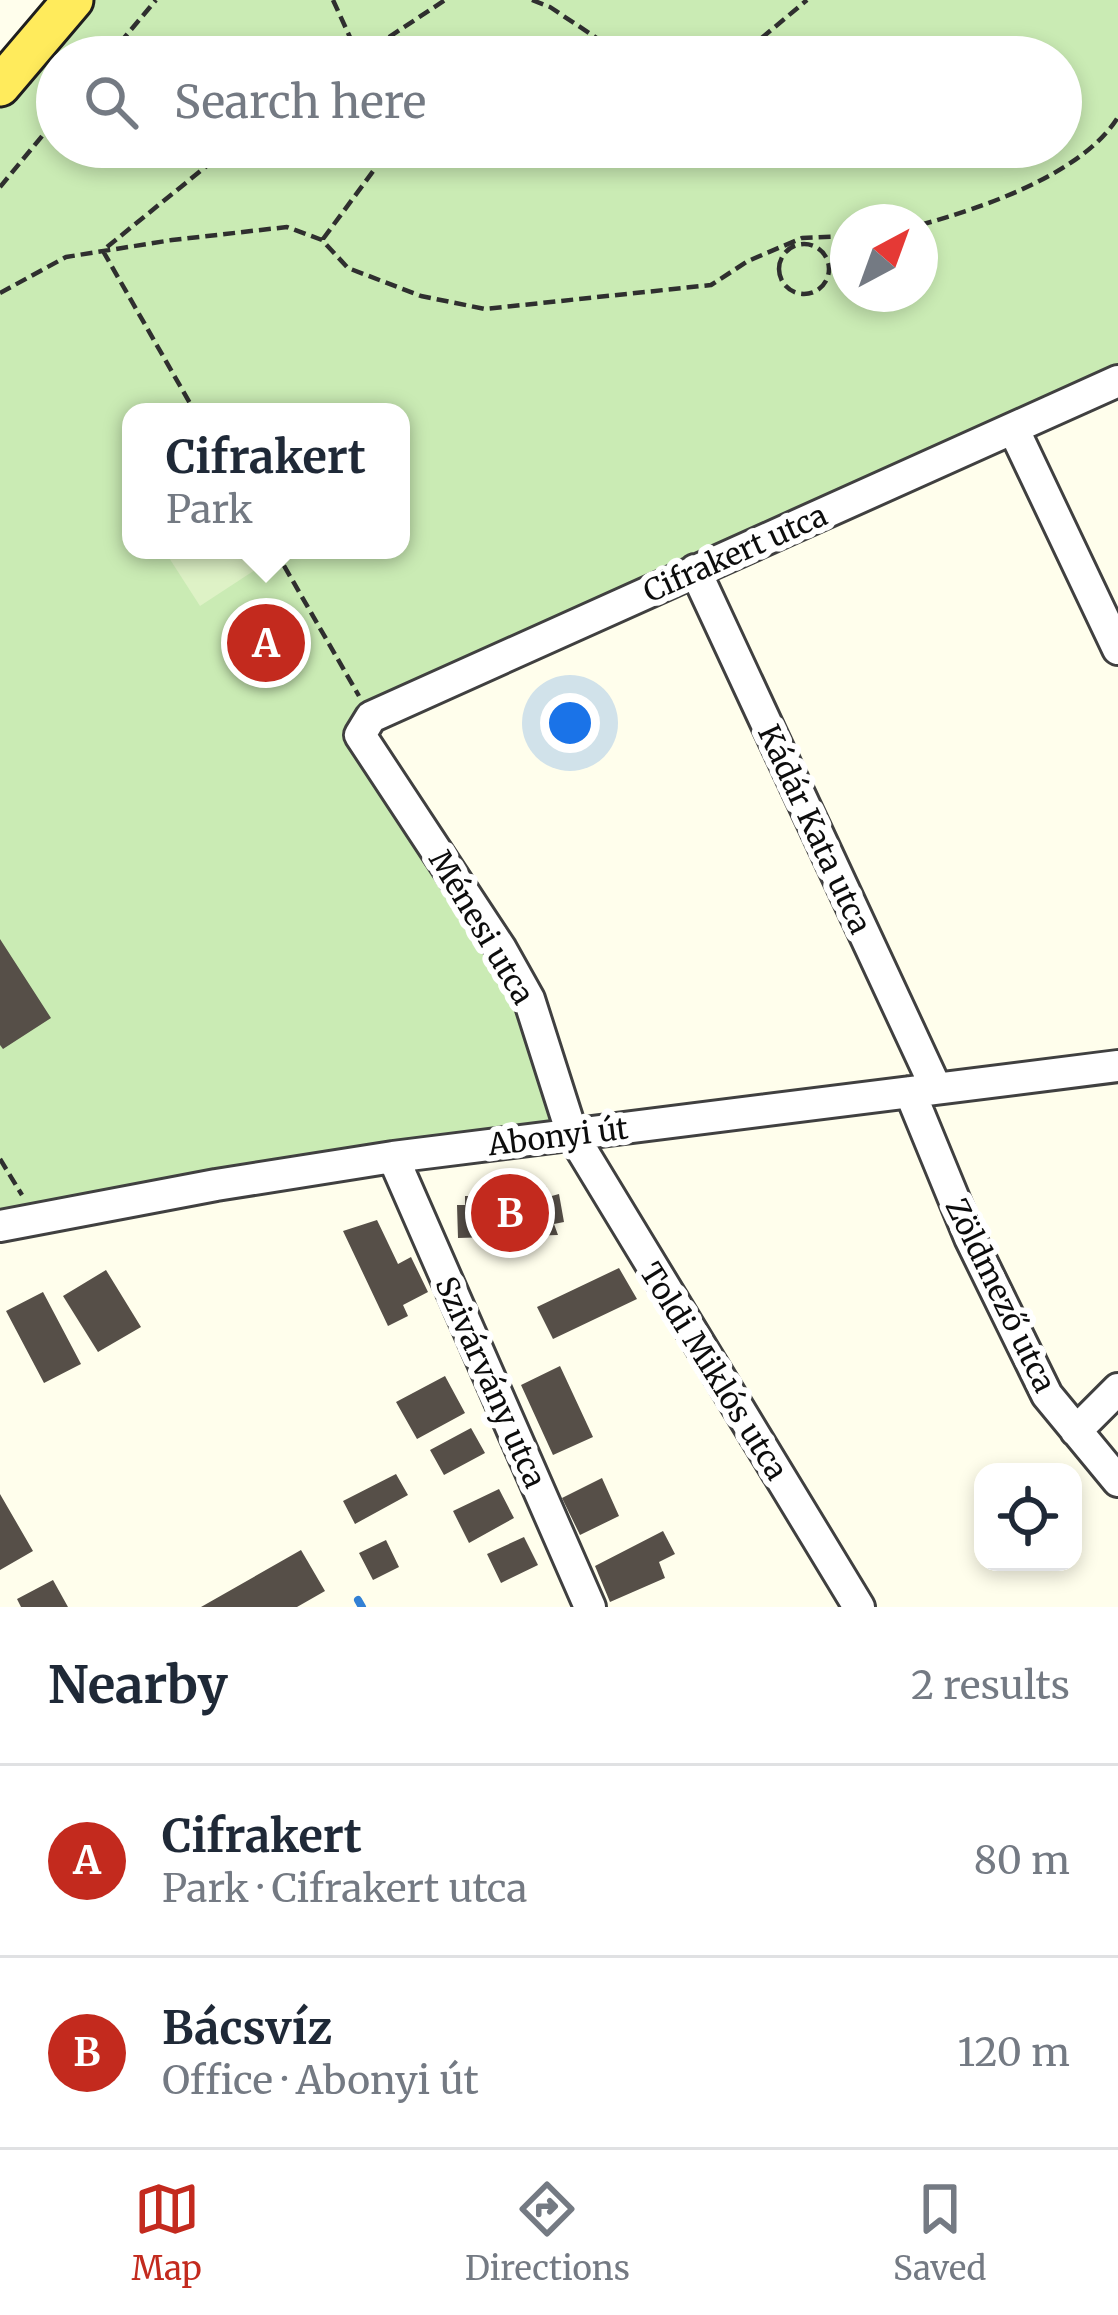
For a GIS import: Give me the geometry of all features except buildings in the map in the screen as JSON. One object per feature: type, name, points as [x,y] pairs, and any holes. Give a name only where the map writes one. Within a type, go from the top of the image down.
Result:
[{"type":"main road","points":[[38,36],[62,5]]},
{"type":"main road","points":[[0,86],[36,39]]},
{"type":"street","name":"Cifrakert utca","points":[[366,726],[694,570],[1118,381]]},
{"type":"street","points":[[1014,430],[1118,649]]},
{"type":"street","name":"Kádár Kata utca","points":[[694,570],[923,1090]]},
{"type":"street","name":"Ménesi utca","points":[[366,726],[529,999],[572,1134]]},
{"type":"street","name":"Abonyi út","points":[[16,1223],[393,1157],[1118,1066]]},
{"type":"street","name":"Zöldmező utca","points":[[923,1090],[970,1238],[1047,1396],[1118,1481]]},
{"type":"street","name":"Toldi Miklós utca","points":[[572,1134],[859,1607]]},
{"type":"street","name":"Szivárvány utca","points":[[393,1157],[590,1607]]},
{"type":"street","points":[[1076,1431],[1118,1389]]},
{"type":"path","points":[[126,36],[156,0]]},
{"type":"path","points":[[334,0],[350,36]]},
{"type":"path","points":[[391,36],[445,0]]},
{"type":"path","points":[[532,0],[594,36]]},
{"type":"path","points":[[764,36],[807,0]]},
{"type":"path","points":[[1082,152],[1118,117]]},
{"type":"path","points":[[0,187],[36,143]]},
{"type":"path","points":[[103,251],[204,168]]},
{"type":"path","points":[[322,240],[375,168]]},
{"type":"path","points":[[938,220],[970,211],[1063,168]]},
{"type":"path","points":[[0,293],[66,257],[287,227],[322,240],[348,268],[421,296],[485,309],[711,285],[748,261],[802,238],[830,237]]},
{"type":"path","points":[[813,245],[829,262],[829,274],[814,292],[802,294],[782,281],[778,270],[788,246],[813,245]]},
{"type":"path","points":[[103,251],[190,403]]},
{"type":"path","points":[[280,559],[366,726]]},
{"type":"path","points":[[0,1159],[29,1208],[16,1223]]},
{"type":"green space","points":[[73,0],[1118,0],[1118,381],[361,734],[501,949],[572,1134],[0,1226],[0,86],[36,44],[36,168],[1082,168],[1082,36],[42,36]]},
{"type":"green space","points":[[170,559],[248,559],[255,570],[200,606]]},
{"type":"waterway","points":[[358,1600],[362,1607]]},
{"type":"place","name":"Cifrakert","points":[[266,643]]},
{"type":"place","name":"Bácsvíz","points":[[510,1213]]}]
